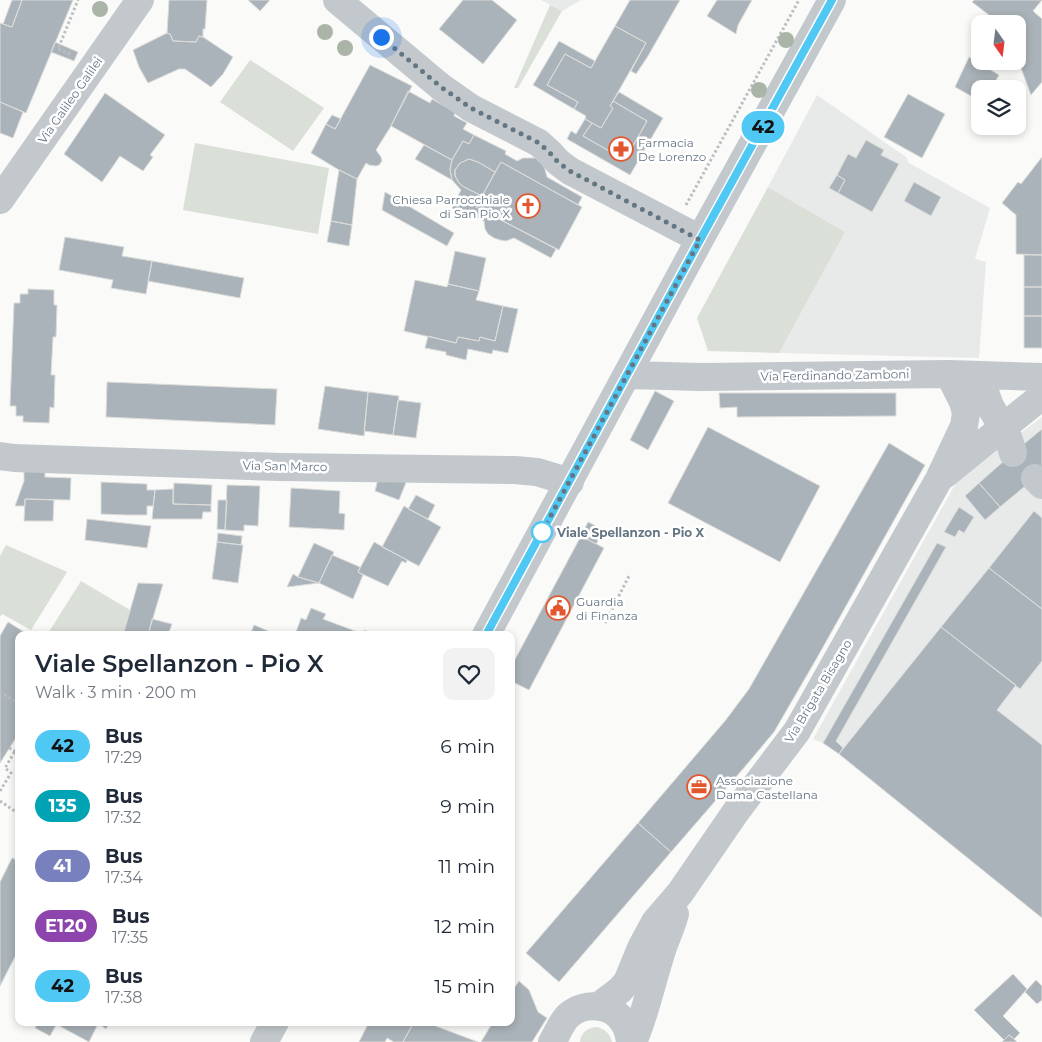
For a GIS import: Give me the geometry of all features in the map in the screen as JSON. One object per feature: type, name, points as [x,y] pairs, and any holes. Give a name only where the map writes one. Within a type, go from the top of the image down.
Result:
[{"type":"street","name":"Via Galileo Galilei","points":[[0,200],[10,170],[140,0]]},
{"type":"street","points":[[337,0],[441,87],[471,108],[539,143],[570,171],[700,240]]},
{"type":"street","points":[[488,631],[832,0]]},
{"type":"street","name":"Via Ferdinando Zamboni","points":[[627,375],[702,377],[949,374],[1042,377]]},
{"type":"street","name":"Via Brigata Bisagno","points":[[600,1006],[627,982],[641,948],[655,922],[680,892],[735,813],[797,731],[939,479],[964,426],[966,413],[959,391],[949,374]]},
{"type":"street","points":[[979,376],[990,406],[1004,427],[1013,453]]},
{"type":"street","name":"Via Brigata Bisagno","points":[[939,479],[1042,396]]},
{"type":"street","name":"Via San Marco","points":[[0,456],[280,467],[515,470],[537,472],[570,482]]},
{"type":"street","name":"Via Brigata Bisagno","points":[[632,1042],[642,1018],[660,954],[672,927],[680,892]]},
{"type":"street","points":[[555,1039],[561,1024],[568,1015],[588,1006],[600,1006],[610,1009],[618,1015],[629,1032],[632,1042]]},
{"type":"street","points":[[264,1042],[273,1026]]},
{"type":"path","points":[[58,48],[78,0]]},
{"type":"path","points":[[685,209],[799,0]]},
{"type":"path","points":[[53,46],[70,54]]},
{"type":"path","points":[[605,623],[629,576]]},
{"type":"path","points":[[0,692],[15,701]]},
{"type":"path","points":[[0,791],[11,773],[5,768],[15,751],[9,748]]},
{"type":"path","points":[[0,801],[15,811]]},
{"type":"shaded area","points":[[541,0],[581,0],[562,11]]},
{"type":"shaded area","points":[[550,5],[562,11],[518,88],[514,88]]},
{"type":"shaded area","points":[[250,60],[324,108],[293,151],[220,102]]},
{"type":"shaded area","points":[[817,95],[906,157],[909,163],[990,208],[975,259],[986,262],[979,358],[779,353],[845,232],[768,187]]},
{"type":"shaded area","points":[[195,143],[329,168],[318,234],[183,210]]},
{"type":"shaded area","points":[[768,187],[845,232],[779,353],[708,351],[697,318]]},
{"type":"shaded area","points":[[1042,417],[1042,918],[839,754],[823,743],[813,739],[957,481]]},
{"type":"shaded area","points":[[6,545],[67,572],[31,630],[2,614],[0,617],[0,556]]},
{"type":"shaded area","points":[[81,581],[130,610],[124,631],[50,631]]},
{"type":"shaded area","points":[[596,1027],[607,1032],[612,1042],[580,1042],[585,1032],[590,1028]]},
{"type":"building","points":[[12,0],[22,0],[12,27],[3,24]]},
{"type":"building","points":[[22,0],[73,0],[26,113],[0,102],[0,23],[12,27]]},
{"type":"building","points":[[169,0],[207,0],[203,37],[199,36],[196,42],[173,41],[170,34],[167,33]]},
{"type":"building","points":[[248,0],[270,0],[260,11]]},
{"type":"building","points":[[463,0],[492,0],[517,20],[483,64],[439,29]]},
{"type":"building","points":[[630,0],[680,0],[636,74],[631,71],[646,43],[615,26]]},
{"type":"building","points":[[717,0],[752,0],[738,25],[736,34],[707,16]]},
{"type":"building","points":[[974,0],[1042,0],[1033,11],[1042,19],[1042,82],[1031,95],[1022,70],[1026,70],[1026,15],[989,15],[972,2]]},
{"type":"building","points":[[615,26],[646,43],[610,106],[613,108],[601,128],[585,119],[586,116],[574,109],[578,102],[547,85],[565,54],[591,68]]},
{"type":"building","points":[[167,33],[170,34],[173,41],[196,42],[199,36],[203,37],[233,57],[223,74],[211,87],[185,69],[179,69],[148,83],[139,67],[133,50]]},
{"type":"building","points":[[559,41],[595,61],[591,68],[565,54],[547,85],[578,102],[574,109],[533,85]]},
{"type":"building","points":[[55,42],[78,52],[74,61],[51,52]]},
{"type":"building","points":[[969,57],[971,58],[971,70],[991,70],[999,75],[996,80],[971,80],[971,96],[955,87]]},
{"type":"building","points":[[370,65],[412,86],[376,150],[382,161],[376,166],[366,163],[357,179],[311,153],[326,124],[335,129]]},
{"type":"building","points":[[408,91],[430,103],[432,99],[455,112],[454,116],[467,123],[463,129],[474,135],[469,144],[463,141],[452,160],[391,126]]},
{"type":"building","points":[[619,92],[663,118],[630,175],[567,139],[571,131],[576,134],[585,119],[592,123],[583,136],[625,160],[647,121],[613,101]]},
{"type":"building","points":[[105,93],[165,135],[150,155],[153,157],[143,171],[120,156],[102,182],[64,154]]},
{"type":"building","points":[[908,94],[945,114],[922,158],[884,137]]},
{"type":"building","points":[[613,101],[647,121],[625,160],[583,136],[592,123],[601,128],[613,108],[610,106]]},
{"type":"building","points":[[0,102],[23,112],[13,138],[0,133]]},
{"type":"building","points":[[332,115],[341,119],[335,129],[326,124]]},
{"type":"building","points":[[474,135],[506,151],[505,154],[517,161],[523,158],[535,158],[542,164],[547,177],[582,197],[578,205],[501,162],[495,172],[469,159],[460,163],[455,170],[455,176],[459,183],[482,196],[476,207],[556,249],[551,258],[514,238],[506,241],[494,238],[485,229],[484,221],[470,215],[469,217],[452,208],[461,190],[452,180],[450,169],[452,160],[463,141],[469,144]]},
{"type":"building","points":[[866,140],[884,150],[881,155],[899,164],[872,212],[838,193],[845,180],[837,175],[848,154],[856,158]]},
{"type":"building","points":[[424,145],[452,160],[450,169],[452,180],[415,159]]},
{"type":"building","points":[[1042,157],[1042,255],[1016,254],[1016,215],[1002,203],[1018,182],[1021,184]]},
{"type":"building","points":[[469,159],[495,172],[482,196],[464,187],[455,176],[455,170],[460,163]]},
{"type":"building","name":"Chiesa Parrocchiale di San Pio X","points":[[501,162],[582,207],[559,250],[476,207]]},
{"type":"building","points":[[339,170],[357,179],[352,225],[331,221]]},
{"type":"building","points":[[837,175],[845,180],[838,193],[829,188]]},
{"type":"building","points":[[914,182],[941,197],[931,216],[904,201]]},
{"type":"building","points":[[385,192],[454,233],[447,246],[382,210]]},
{"type":"building","points":[[331,221],[352,225],[349,246],[327,242]]},
{"type":"building","points":[[65,237],[124,247],[122,256],[152,261],[146,294],[111,288],[113,280],[59,270]]},
{"type":"building","points":[[455,251],[486,258],[479,291],[448,284]]},
{"type":"building","points":[[1024,255],[1042,255],[1042,287],[1024,287]]},
{"type":"building","points":[[152,261],[244,278],[240,298],[148,281]]},
{"type":"building","points":[[415,280],[447,287],[448,284],[479,291],[476,300],[503,306],[495,341],[480,337],[479,341],[458,337],[456,343],[404,331]]},
{"type":"building","points":[[1024,287],[1042,287],[1042,316],[1024,316]]},
{"type":"building","points":[[28,289],[54,290],[54,305],[57,305],[56,337],[53,337],[51,375],[55,375],[54,408],[50,407],[49,423],[23,422],[23,416],[16,416],[16,406],[10,406],[14,303],[20,303],[20,294],[28,294]]},
{"type":"building","points":[[503,306],[518,309],[508,353],[493,350],[492,354],[468,349],[466,360],[446,355],[446,352],[425,348],[428,336],[456,343],[458,337],[479,341],[480,337],[495,341]]},
{"type":"building","points":[[1024,316],[1042,316],[1042,348],[1024,348]]},
{"type":"building","points":[[107,382],[277,389],[275,425],[106,417]]},
{"type":"building","points":[[325,386],[368,392],[364,436],[318,429]]},
{"type":"building","points":[[655,391],[674,401],[648,450],[630,440]]},
{"type":"building","points":[[368,392],[399,396],[393,435],[364,431]]},
{"type":"building","points":[[719,393],[896,393],[896,416],[737,417],[737,407],[720,408]]},
{"type":"building","points":[[398,400],[421,403],[416,438],[393,435]]},
{"type":"building","points":[[708,427],[820,486],[780,562],[668,503]]},
{"type":"building","points":[[1042,429],[1042,472],[1000,507],[979,483]]},
{"type":"building","points":[[889,443],[925,465],[774,732],[671,852],[638,823],[725,721],[749,689]]},
{"type":"building","points":[[24,469],[45,470],[45,477],[71,478],[70,500],[25,499],[25,506],[15,506],[24,481]]},
{"type":"building","points":[[379,475],[409,475],[399,500],[375,491]]},
{"type":"building","points":[[101,482],[147,484],[147,490],[155,490],[153,506],[147,506],[147,515],[101,514]]},
{"type":"building","points":[[174,483],[212,485],[211,505],[173,504]]},
{"type":"building","points":[[979,483],[1000,507],[985,520],[965,496]]},
{"type":"building","points":[[227,485],[260,486],[258,526],[244,525],[244,531],[225,530]]},
{"type":"building","points":[[291,488],[340,491],[339,513],[345,514],[344,530],[289,527]]},
{"type":"building","points":[[173,489],[173,504],[211,505],[211,512],[203,512],[202,519],[152,519],[155,490]]},
{"type":"building","points":[[416,495],[435,505],[428,519],[408,509]]},
{"type":"building","points":[[25,499],[54,500],[53,521],[24,521]]},
{"type":"building","points":[[218,500],[227,500],[225,530],[217,529]]},
{"type":"building","points":[[404,506],[441,527],[419,566],[382,547]]},
{"type":"building","points":[[959,507],[974,517],[964,533],[959,530],[955,537],[944,532]]},
{"type":"building","points":[[1034,511],[1042,518],[1042,609],[989,568]]},
{"type":"building","points":[[87,519],[151,526],[147,548],[85,540]]},
{"type":"building","points":[[588,522],[604,530],[596,544],[581,536]]},
{"type":"building","points":[[218,533],[242,536],[241,545],[217,542]]},
{"type":"building","name":"Guardia di Finanza","points":[[581,536],[604,548],[529,690],[515,683],[515,660]]},
{"type":"building","points":[[217,542],[243,545],[238,583],[212,579]]},
{"type":"building","points":[[374,542],[407,560],[406,563],[402,561],[388,586],[358,572]]},
{"type":"building","points":[[314,543],[334,552],[319,583],[298,577]]},
{"type":"building","points":[[937,543],[946,547],[836,741],[843,748],[839,754],[823,743]]},
{"type":"building","points":[[332,555],[360,567],[358,572],[363,575],[353,599],[319,583]]},
{"type":"building","points":[[989,568],[1042,609],[1042,661],[1020,689],[941,627]]},
{"type":"building","points":[[293,574],[298,577],[319,583],[287,587]]},
{"type":"building","points":[[138,583],[163,584],[149,631],[124,631]]},
{"type":"building","points":[[311,608],[326,614],[323,619],[355,631],[296,631],[301,618],[306,620]]},
{"type":"building","points":[[152,619],[172,624],[169,631],[149,631]]},
{"type":"building","points":[[8,622],[23,631],[15,631],[15,739],[0,763],[0,636]]},
{"type":"building","points":[[254,625],[268,631],[252,631]]},
{"type":"building","points":[[941,627],[1016,685],[997,710],[1042,745],[1042,918],[839,754]]},
{"type":"building","points":[[638,823],[671,852],[559,982],[526,953]]},
{"type":"building","points":[[12,858],[15,859],[15,957],[0,986],[0,882]]},
{"type":"building","points":[[1013,974],[1027,989],[1003,1016],[1020,1033],[1014,1039],[1009,1035],[1004,1040],[974,1010]]},
{"type":"building","points":[[1036,980],[1042,986],[1042,1000],[1037,1004],[1025,992]]},
{"type":"building","points":[[519,981],[529,990],[538,1012],[547,1018],[532,1042],[481,1042],[491,1026],[515,1026],[515,987]]},
{"type":"building","points":[[36,1026],[55,1026],[50,1036],[35,1028]]},
{"type":"building","points":[[59,1026],[97,1026],[89,1042]]},
{"type":"building","points":[[367,1026],[412,1026],[403,1042],[394,1042],[387,1038],[385,1042],[359,1042]]},
{"type":"building","points":[[412,1026],[436,1026],[478,1042],[403,1042]]},
{"type":"building","points":[[1009,1035],[1014,1039],[1017,1042],[1002,1042]]},
{"type":"bus line","name":"42","points":[[488,631],[832,0]]},
{"type":"place","name":"Farmacia De Lorenzo","points":[[621,149]]},
{"type":"place","name":"Chiesa Parrocchiale di San Pio X","points":[[528,206]]},
{"type":"place","name":"Viale Spellanzon - Pio X","points":[[542,532]]},
{"type":"place","name":"Guardia di Finanza","points":[[558,608]]},
{"type":"place","name":"Associazione Dama Castellana","points":[[699,787]]},
{"type":"route","points":[[381,37],[441,87],[471,108],[539,143],[570,171],[700,240],[542,532]]}]
